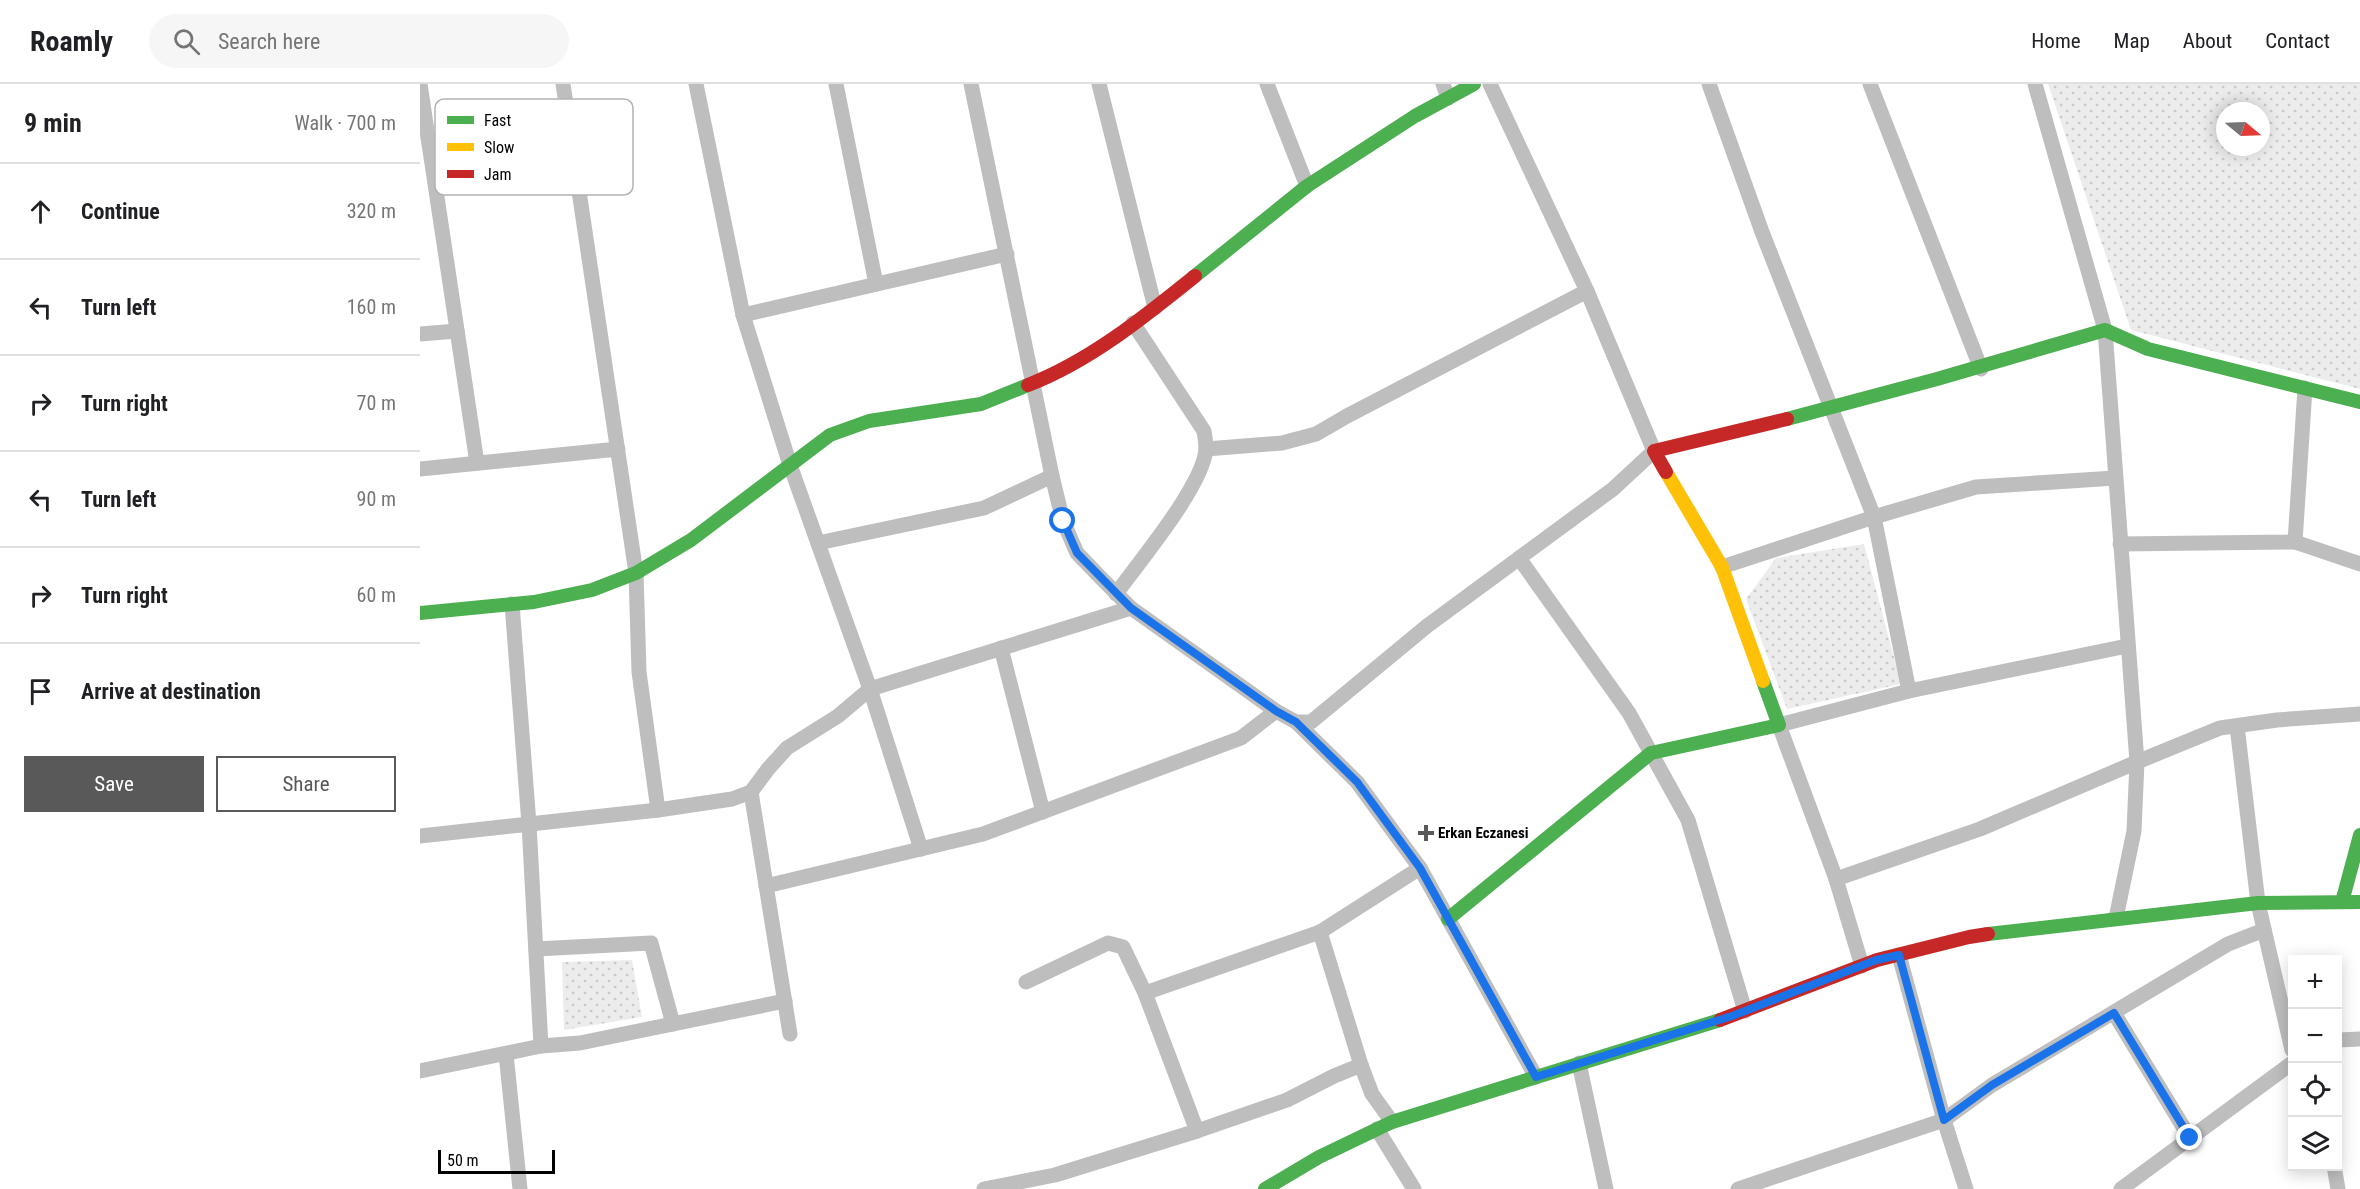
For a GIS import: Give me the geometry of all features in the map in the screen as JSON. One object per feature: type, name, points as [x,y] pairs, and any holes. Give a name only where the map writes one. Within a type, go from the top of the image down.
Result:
[{"type":"street","points":[[420,84],[435,184]]},
{"type":"street","points":[[563,84],[565,99]]},
{"type":"street","points":[[696,84],[743,315],[790,465],[870,689],[921,849]]},
{"type":"street","points":[[836,84],[876,284]]},
{"type":"street","points":[[971,84],[1052,476],[1063,521],[1077,553],[1131,608],[1276,711],[1296,722],[1357,782],[1420,868],[1536,1077]]},
{"type":"street","points":[[1099,84],[1155,308]]},
{"type":"street","points":[[1268,84],[1307,186]]},
{"type":"street","points":[[420,613],[534,602],[592,590],[636,573],[691,540],[830,435],[869,421],[981,404],[1034,383],[1092,353],[1155,308],[1307,186],[1415,116],[1446,91],[1474,84]]},
{"type":"street","points":[[1490,84],[1587,291],[1654,451],[1722,567],[1836,879],[1862,966]]},
{"type":"street","points":[[1709,84],[1762,232],[1874,517],[1909,691]]},
{"type":"street","points":[[1870,84],[1981,369]]},
{"type":"street","points":[[2035,84],[2105,330],[2136,762],[2134,831],[2116,918]]},
{"type":"street","points":[[437,195],[477,463]]},
{"type":"street","points":[[580,195],[636,573],[639,672],[658,810]]},
{"type":"street","points":[[743,315],[1007,254]]},
{"type":"street","points":[[1206,449],[1282,443],[1316,434],[1587,291]]},
{"type":"street","points":[[1116,594],[1185,500],[1201,469],[1206,449],[1204,431],[1133,323]]},
{"type":"street","points":[[1296,722],[1311,722],[1427,626],[1613,489],[1654,451],[1831,409],[1981,369],[2105,330],[2148,349],[2360,402]]},
{"type":"street","points":[[420,334],[457,331]]},
{"type":"street","points":[[2295,542],[2305,388]]},
{"type":"street","points":[[420,469],[618,449]]},
{"type":"street","points":[[818,543],[984,508],[1052,476]]},
{"type":"street","points":[[1722,567],[1874,517],[1976,487],[2115,478]]},
{"type":"street","points":[[2120,544],[2295,542],[2360,564]]},
{"type":"street","points":[[1519,558],[1629,713],[1688,820],[1745,1011]]},
{"type":"street","points":[[512,604],[529,824],[541,1046]]},
{"type":"street","points":[[420,836],[658,810],[732,799],[751,792],[787,748],[838,716],[870,689],[1131,608]]},
{"type":"street","points":[[1448,920],[1651,753],[1779,725],[1909,691],[2127,646]]},
{"type":"street","points":[[1001,648],[1043,812]]},
{"type":"street","points":[[766,886],[983,834],[1241,738],[1276,711]]},
{"type":"street","points":[[1836,879],[1980,829],[2220,728],[2277,720],[2360,714]]},
{"type":"street","points":[[2237,726],[2258,903],[2288,1031]]},
{"type":"street","points":[[751,792],[790,1034]]},
{"type":"street","points":[[2343,902],[2360,835]]},
{"type":"street","points":[[1145,993],[1320,932],[1420,868]]},
{"type":"street","points":[[1265,1189],[1319,1157],[1392,1122],[1745,1011],[1862,966],[1899,955],[1969,937],[2116,918],[2258,903],[2360,902]]},
{"type":"street","points":[[1738,1189],[1944,1120],[1992,1085],[2228,944],[2264,930]]},
{"type":"street","points":[[1320,932],[1361,1065],[1372,1094],[1392,1122]]},
{"type":"street","points":[[1026,982],[1112,942],[1123,947],[1145,993],[1197,1131]]},
{"type":"street","points":[[536,949],[651,943],[673,1024]]},
{"type":"street","points":[[1899,955],[1944,1120],[1966,1189]]},
{"type":"street","points":[[420,1071],[541,1046],[580,1043],[785,1001]]},
{"type":"street","points":[[2114,1013],[2190,1138]]},
{"type":"street","points":[[2342,1040],[2360,1039]]},
{"type":"street","points":[[506,1054],[520,1189]]},
{"type":"street","points":[[1579,1063],[1606,1189]]},
{"type":"street","points":[[984,1189],[1056,1175],[1197,1131],[1287,1100],[1361,1065]]},
{"type":"street","points":[[2121,1189],[2288,1066]]},
{"type":"street","points":[[1377,1129],[1414,1189]]},
{"type":"street","points":[[2335,1171],[2338,1189]]},
{"type":"shaded area","points":[[2048,84],[2360,84],[2360,389],[2131,330]]},
{"type":"shaded area","points":[[1864,544],[1901,684],[1787,709],[1746,599],[1776,558]]},
{"type":"shaded area","points":[[632,960],[642,1017],[564,1030],[562,962]]},
{"type":"traffic: fast","points":[[1195,276],[1307,186],[1415,116],[1474,84]]},
{"type":"traffic: fast","points":[[1787,419],[1937,379],[2105,330],[2148,349],[2360,402]]},
{"type":"traffic: fast","points":[[420,613],[534,602],[592,590],[636,573],[691,540],[830,435],[869,421],[981,404],[1028,385]]},
{"type":"traffic: fast","points":[[1448,919],[1651,753],[1779,725],[1763,681]]},
{"type":"traffic: fast","points":[[2342,902],[2360,835]]},
{"type":"traffic: fast","points":[[1988,934],[2258,903],[2360,902]]},
{"type":"traffic: fast","points":[[1265,1189],[1319,1157],[1392,1122],[1720,1020]]},
{"type":"traffic: slow","points":[[1666,472],[1722,567],[1763,681]]},
{"type":"traffic: jam","points":[[1028,385],[1095,351],[1195,276]]},
{"type":"traffic: jam","points":[[1666,472],[1654,451],[1787,419]]},
{"type":"traffic: jam","points":[[1720,1020],[1877,960],[1988,934]]},
{"type":"place","name":"Erkan Eczanesi","points":[[1426,833]]},
{"type":"route","points":[[1063,521],[1077,553],[1131,608],[1276,711],[1296,722],[1357,782],[1420,868],[1536,1077],[1732,1016],[1876,960],[1899,955],[1944,1120],[1992,1085],[2114,1013],[2190,1138]]}]
